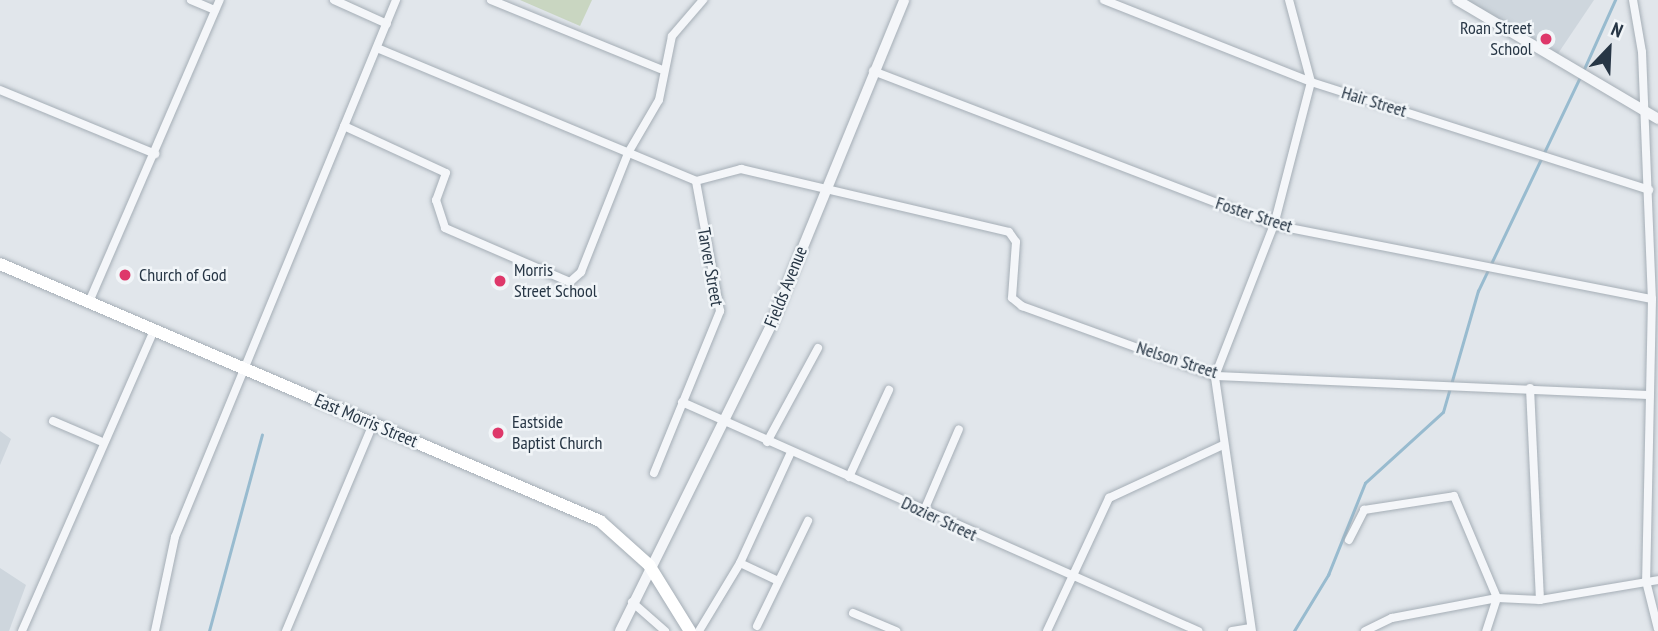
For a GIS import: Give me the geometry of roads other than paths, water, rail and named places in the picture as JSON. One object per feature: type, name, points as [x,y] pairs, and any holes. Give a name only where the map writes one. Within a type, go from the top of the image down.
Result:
[{"type":"main road","name":"East Morris Street","points":[[0,264],[600,521],[649,565],[690,631]]},
{"type":"street","points":[[191,0],[215,10]]},
{"type":"street","points":[[89,302],[220,0]]},
{"type":"street","points":[[334,0],[387,24]]},
{"type":"street","points":[[155,631],[175,537],[396,0]]},
{"type":"street","points":[[491,0],[660,69]]},
{"type":"street","points":[[344,126],[446,173],[436,200],[445,228],[570,282],[581,272],[628,153],[659,100],[660,69],[672,36],[703,0]]},
{"type":"street","name":"Fields Avenue","points":[[620,631],[649,565],[771,325],[904,0]]},
{"type":"street","name":"Hair Street","points":[[1104,0],[1311,82],[1649,190]]},
{"type":"street","points":[[1231,631],[1251,629],[1215,376],[1274,225],[1311,82],[1289,0]]},
{"type":"street","points":[[1457,0],[1658,119]]},
{"type":"street","points":[[1633,0],[1645,113],[1655,336],[1650,395],[1646,581],[1658,629]]},
{"type":"street","points":[[376,47],[696,181],[741,169],[825,189]]},
{"type":"street","name":"Foster Street","points":[[873,71],[1274,225],[1652,299]]},
{"type":"street","points":[[0,90],[155,154]]},
{"type":"street","name":"Tarver Street","points":[[654,473],[720,311],[696,181]]},
{"type":"street","name":"Nelson Street","points":[[825,189],[1009,232],[1016,242],[1012,298],[1022,306],[1215,376],[1650,395]]},
{"type":"street","points":[[22,631],[100,441],[154,330]]},
{"type":"street","points":[[767,442],[818,348]]},
{"type":"street","points":[[1530,388],[1540,600]]},
{"type":"street","points":[[849,477],[889,390]]},
{"type":"street","name":"Dozier Street","points":[[682,402],[1072,580],[1198,631]]},
{"type":"street","points":[[53,421],[100,441]]},
{"type":"street","points":[[286,631],[373,424]]},
{"type":"street","points":[[923,513],[959,429]]},
{"type":"street","points":[[1047,631],[1109,498],[1223,445]]},
{"type":"street","points":[[699,631],[740,564],[791,452]]},
{"type":"street","points":[[1349,540],[1364,510],[1454,496],[1497,598],[1486,631]]},
{"type":"street","points":[[757,626],[808,521]]},
{"type":"street","points":[[740,564],[778,581]]},
{"type":"street","points":[[1365,631],[1392,618],[1497,598],[1540,600],[1658,580]]},
{"type":"street","points":[[632,602],[665,631]]},
{"type":"street","points":[[853,613],[895,631]]},
{"type":"waterway","points":[[1584,69],[1615,0]]},
{"type":"waterway","points":[[1294,631],[1328,575],[1365,483],[1443,412],[1478,291],[1581,75]]},
{"type":"waterway","points":[[209,631],[262,435]]},
{"type":"place","name":"Roan Street School","points":[[1546,39]]},
{"type":"place","name":"Church of God","points":[[125,275]]},
{"type":"place","name":"Morris Street School","points":[[500,281]]},
{"type":"place","name":"Eastside Baptist Church","points":[[498,433]]}]
